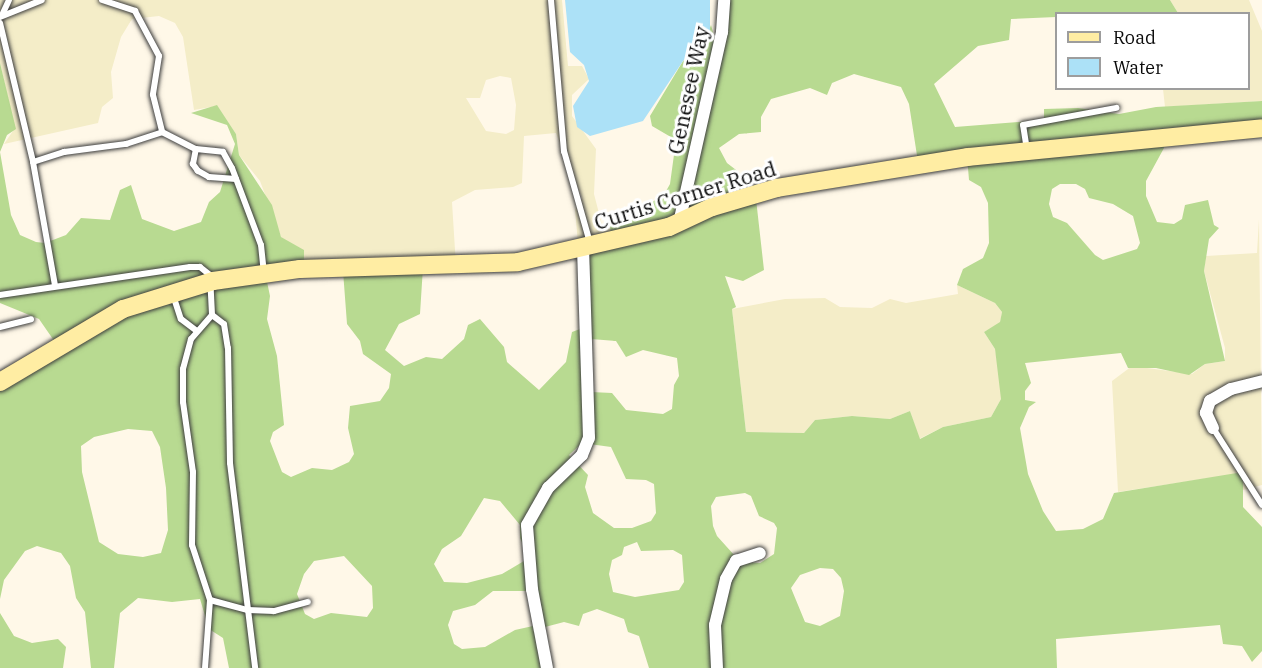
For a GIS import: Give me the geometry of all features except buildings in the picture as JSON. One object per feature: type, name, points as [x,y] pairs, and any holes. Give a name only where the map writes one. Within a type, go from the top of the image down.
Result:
[{"type":"street","name":"Genesee Way","points":[[679,223],[722,32],[724,0]]},
{"type":"street","name":"Curtis Corner Road","points":[[0,382],[123,309],[172,291],[213,281],[264,273],[500,263],[587,248],[679,223],[735,199],[777,188],[968,157],[1262,128]]},
{"type":"street","points":[[547,668],[532,589],[527,525],[548,488],[582,455],[589,438],[587,248]]},
{"type":"street","points":[[1213,428],[1206,413],[1210,401],[1231,389],[1262,381]]},
{"type":"street","points":[[717,668],[715,624],[726,579],[736,561],[760,553]]},
{"type":"lane","points":[[1,15],[9,0]]},
{"type":"lane","points":[[1,15],[42,0]]},
{"type":"lane","points":[[102,0],[129,6],[135,11],[155,45],[159,56],[153,94],[162,132]]},
{"type":"lane","points":[[551,0],[564,151],[587,248]]},
{"type":"lane","points":[[0,23],[33,162],[55,285]]},
{"type":"lane","points":[[1027,151],[1023,125],[1116,108]]},
{"type":"lane","points":[[33,162],[64,152],[126,144],[162,132],[196,150],[223,152],[236,179],[261,245],[264,273]]},
{"type":"lane","points":[[196,150],[193,164],[198,171],[209,177],[236,179]]},
{"type":"lane","points":[[0,296],[55,285],[190,267],[206,270],[213,281],[212,315],[197,331],[186,352],[183,402],[193,472],[192,545],[210,600],[205,668]]},
{"type":"lane","points":[[172,291],[181,319],[197,331]]},
{"type":"lane","points":[[212,315],[224,324],[228,348],[230,463],[255,668]]},
{"type":"lane","points":[[0,327],[31,319]]},
{"type":"lane","points":[[1213,428],[1262,505]]},
{"type":"lane","points":[[210,600],[248,610],[274,611],[308,602]]},
{"type":"shaded area","points":[[0,0],[562,0],[568,66],[582,66],[589,79],[572,95],[572,116],[596,149],[594,194],[602,225],[612,230],[612,246],[578,243],[575,210],[582,198],[556,133],[524,136],[522,183],[513,187],[475,190],[452,202],[456,266],[308,273],[281,237],[260,181],[239,155],[236,134],[217,106],[194,110],[183,37],[175,23],[159,16],[132,19],[121,37],[111,72],[113,98],[102,107],[98,123],[4,144],[15,128],[0,63]],"holes":[[[500,76],[511,78],[516,105],[514,130],[506,134],[486,131],[466,98],[480,98],[486,80]]]},
{"type":"shaded area","points":[[1170,0],[1249,0],[1262,31],[1262,101],[1165,107],[1163,90],[1250,90],[1250,12],[1177,12]]},
{"type":"shaded area","points":[[1259,219],[1262,485],[1243,490],[1243,473],[1118,492],[1112,381],[1132,366],[1192,374],[1205,364],[1225,361],[1225,348],[1204,271],[1206,256],[1257,253]]},
{"type":"shaded area","points":[[957,285],[995,303],[1002,312],[1000,323],[984,332],[995,349],[1001,382],[1001,399],[991,417],[943,427],[919,439],[910,411],[890,419],[852,416],[815,420],[804,433],[746,432],[732,309],[785,299],[825,298],[840,307],[872,308],[890,299],[906,303],[958,294]]},
{"type":"green space","points":[[724,0],[1170,0],[1177,12],[1055,12],[1055,17],[1011,19],[1009,40],[978,46],[934,84],[955,127],[1044,120],[1044,109],[1078,108],[1119,114],[1156,107],[1262,101],[1262,128],[1165,137],[1164,148],[1146,181],[1146,196],[1157,222],[1174,224],[1182,219],[1185,205],[1208,200],[1214,225],[1219,228],[1209,239],[1204,271],[1225,361],[1205,364],[1189,375],[1156,368],[1128,368],[1121,353],[1025,363],[1031,383],[1025,391],[1025,400],[1036,402],[1029,407],[1020,428],[1028,474],[1043,511],[1056,531],[1083,529],[1103,519],[1114,493],[1243,472],[1243,507],[1262,527],[1262,651],[1252,662],[1242,646],[1223,644],[1220,625],[1056,639],[1057,668],[649,668],[639,636],[628,632],[624,619],[597,609],[583,614],[579,626],[564,622],[545,627],[550,668],[229,668],[223,638],[209,629],[200,599],[172,602],[138,598],[120,613],[114,668],[91,668],[85,612],[76,598],[70,566],[61,553],[37,546],[25,551],[4,580],[0,599],[0,380],[57,345],[39,319],[0,303],[0,152],[11,215],[20,235],[45,243],[66,235],[81,218],[110,220],[120,190],[131,185],[142,219],[174,231],[201,222],[209,202],[220,192],[235,144],[227,125],[191,113],[217,105],[236,134],[239,155],[272,205],[281,237],[304,250],[304,272],[266,277],[270,296],[267,319],[277,356],[284,425],[273,432],[270,441],[282,472],[291,477],[312,468],[332,470],[349,462],[354,454],[348,428],[350,406],[380,401],[389,388],[391,374],[363,354],[360,341],[347,324],[343,271],[423,267],[420,314],[399,324],[385,350],[404,366],[426,357],[442,359],[464,339],[468,325],[480,319],[504,347],[507,362],[539,390],[566,362],[572,332],[588,326],[588,253],[612,246],[610,226],[629,219],[665,193],[670,184],[676,140],[652,126],[650,116],[683,61],[706,39],[711,25],[716,43]],"holes":[[[854,74],[901,87],[909,104],[918,162],[967,156],[969,180],[981,187],[988,203],[989,243],[983,258],[963,269],[957,285],[995,303],[1002,312],[1000,322],[984,332],[995,349],[1001,399],[991,417],[943,427],[920,439],[910,411],[890,419],[852,416],[815,420],[804,433],[746,432],[732,309],[736,307],[725,276],[743,281],[764,270],[756,199],[745,194],[740,173],[727,163],[719,148],[739,134],[761,132],[761,117],[771,99],[810,88],[827,95],[832,83]],[[1060,184],[1076,184],[1085,189],[1089,198],[1113,204],[1133,216],[1140,243],[1137,249],[1103,260],[1095,255],[1067,223],[1053,217],[1049,204],[1052,189]],[[591,339],[616,341],[626,357],[643,350],[677,358],[679,376],[674,385],[672,409],[663,414],[626,410],[612,393],[591,392]],[[128,429],[152,431],[160,447],[166,488],[168,530],[161,553],[143,557],[118,554],[99,542],[82,472],[81,446],[94,437]],[[582,443],[611,447],[626,479],[646,480],[654,484],[656,513],[651,521],[632,528],[614,528],[593,513],[585,487],[588,475],[569,455]],[[745,493],[751,496],[759,516],[774,523],[777,528],[774,554],[760,563],[746,562],[735,556],[717,536],[713,526],[711,506],[716,497]],[[484,498],[500,501],[520,525],[520,538],[529,558],[502,574],[467,583],[444,582],[434,564],[442,549],[461,536]],[[637,542],[641,551],[673,550],[682,555],[684,582],[679,590],[635,597],[613,592],[609,574],[612,560],[622,555],[624,547]],[[344,556],[372,586],[373,608],[367,617],[331,613],[314,619],[305,614],[297,594],[304,574],[314,561]],[[820,568],[833,569],[841,578],[844,591],[840,616],[820,626],[805,622],[791,588],[800,575]],[[493,591],[536,591],[542,624],[515,630],[485,647],[462,649],[454,644],[448,625],[453,611],[475,605]]]},
{"type":"green space","points":[[0,63],[16,129],[7,135],[0,152]]},
{"type":"green space","points":[[0,613],[14,636],[32,643],[58,639],[66,647],[63,668],[0,668]]},
{"type":"water","points":[[565,0],[710,0],[710,33],[683,61],[643,121],[590,136],[577,127],[573,106],[589,81],[584,65],[570,52]]}]
